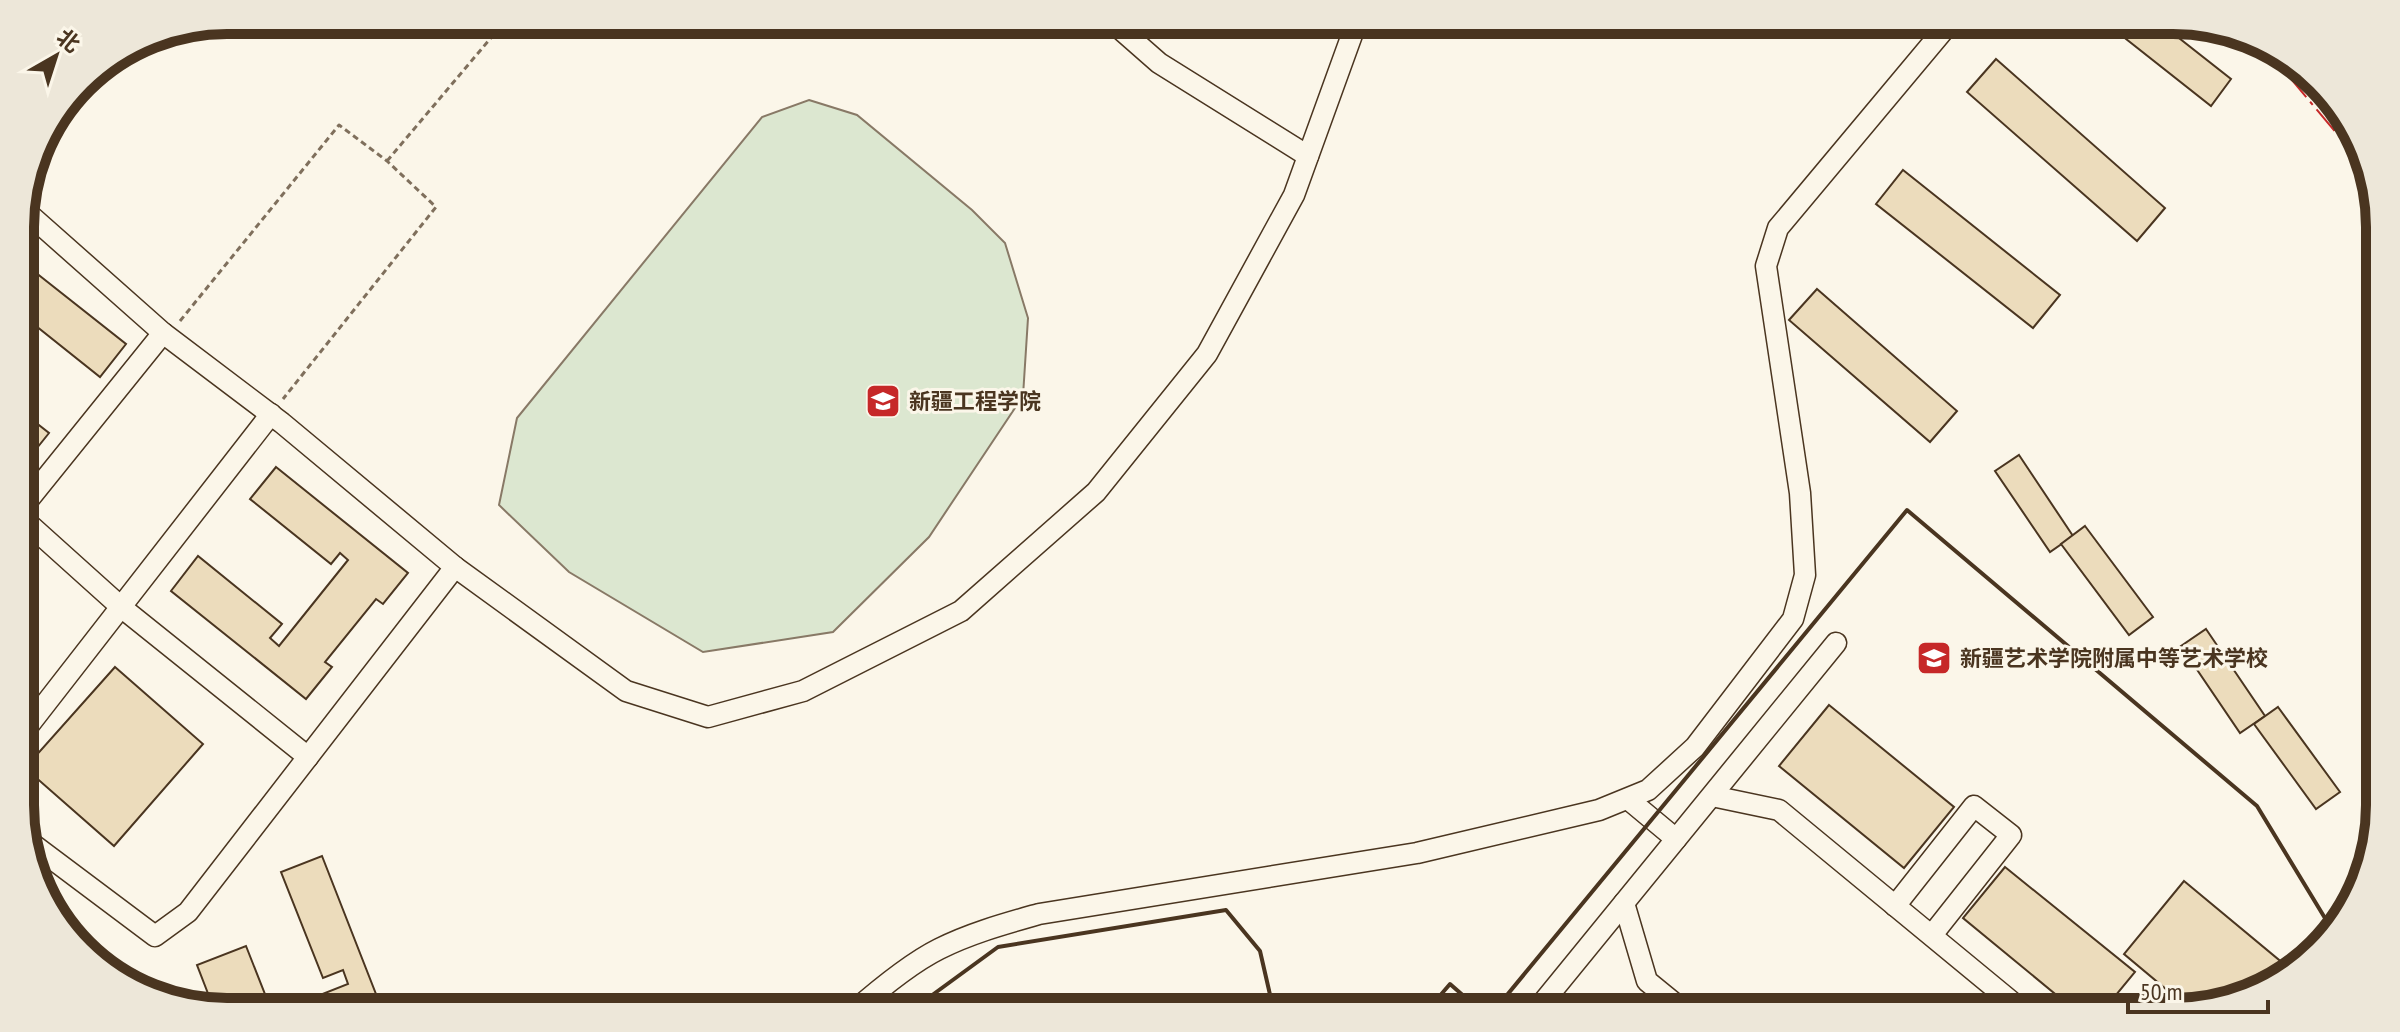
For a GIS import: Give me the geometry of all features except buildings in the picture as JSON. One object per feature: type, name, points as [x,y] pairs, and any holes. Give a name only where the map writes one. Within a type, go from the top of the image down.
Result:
[{"type":"street","points":[[1126,34],[1159,63],[1308,156]]},
{"type":"street","points":[[34,219],[165,334],[282,423],[455,567],[626,691],[708,717],[803,691],[961,611],[1096,492],[1207,354],[1294,195],[1352,34]]},
{"type":"street","points":[[869,998],[936,950],[984,929],[1039,914],[1417,853],[1599,810],[1648,790],[1695,747],[1793,619],[1805,575],[1800,493],[1766,266],[1778,228],[1940,34]]},
{"type":"street","points":[[34,493],[165,334]]},
{"type":"street","points":[[34,719],[271,414]]},
{"type":"street","points":[[34,529],[121,607],[308,757]]},
{"type":"street","points":[[40,850],[155,936],[188,912],[455,567]]},
{"type":"street","points":[[1546,998],[1836,643]]},
{"type":"street","points":[[1712,796],[1779,810],[2007,998]]},
{"type":"street","points":[[1628,799],[1676,839]]},
{"type":"street","points":[[1895,906],[1974,806],[2011,835],[1932,935]]},
{"type":"street","points":[[1624,903],[1647,981],[1668,998]]},
{"type":"path","points":[[387,161],[494,34]]},
{"type":"path","points":[[165,334],[339,125],[387,161],[436,207],[271,414]]},
{"type":"green space","points":[[809,100],[857,115],[972,210],[1005,243],[1028,318],[1023,396],[929,537],[833,632],[703,652],[569,572],[499,505],[517,418],[762,117]]},
{"type":"wall","points":[[1505,998],[1907,510],[2257,806],[2327,921]]},
{"type":"wall","points":[[928,998],[998,947],[1226,910],[1260,951],[1271,998]]},
{"type":"wall","points":[[1438,998],[1450,984],[1466,998]]},
{"type":"power","points":[[2282,68],[2348,147]]},
{"type":"place","name":"新疆工程学院","points":[[883,401]]},
{"type":"place","name":"新疆艺术学院附属中等艺术学校","points":[[1934,658]]}]
